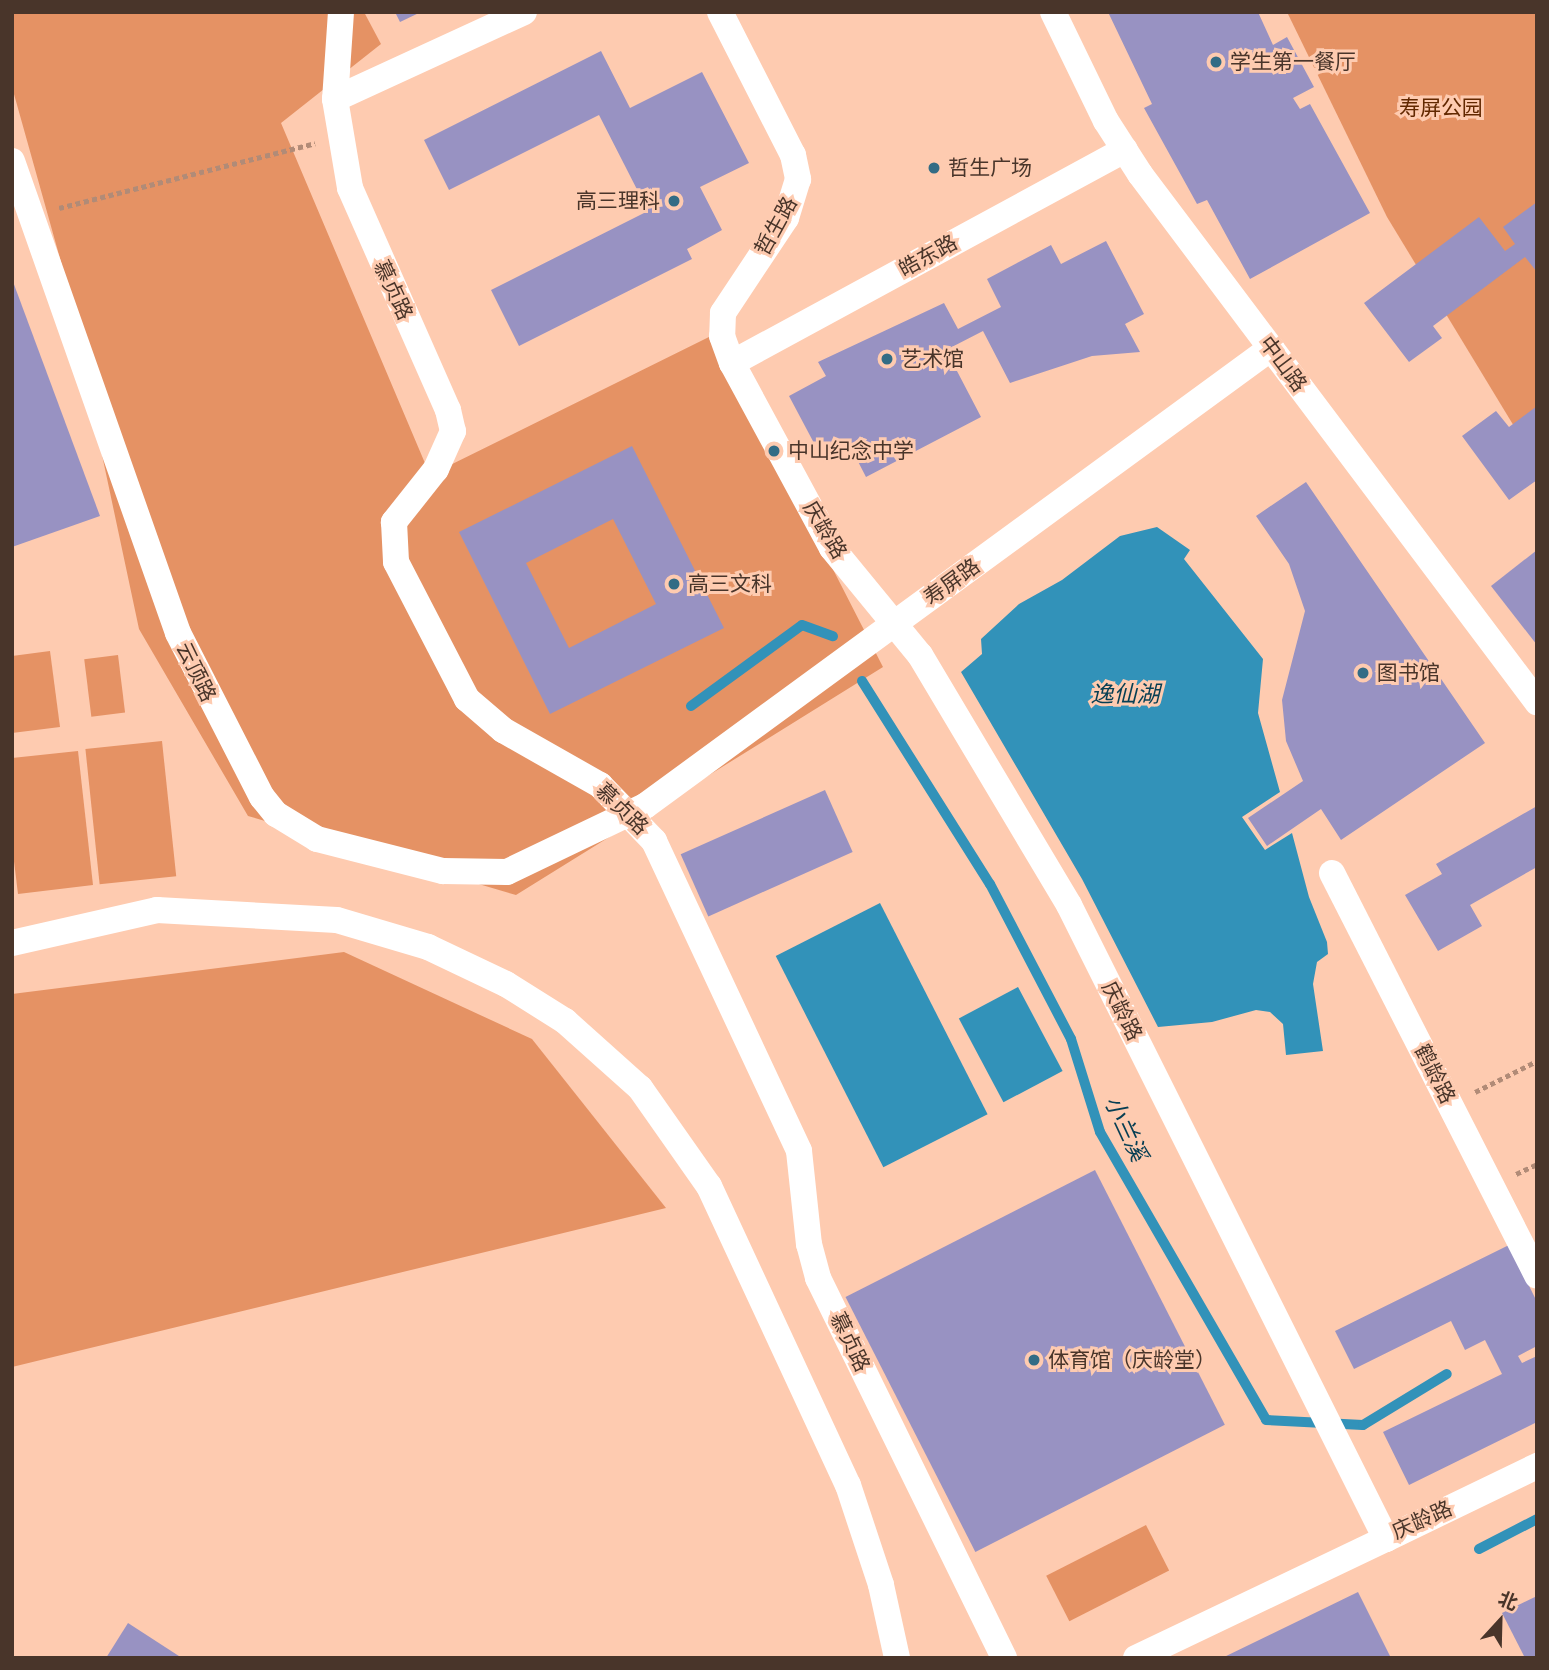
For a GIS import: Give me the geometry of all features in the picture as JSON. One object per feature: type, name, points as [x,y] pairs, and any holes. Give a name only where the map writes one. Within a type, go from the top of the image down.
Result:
[{"type":"street","points":[[323,12],[335,99],[524,12]]},
{"type":"street","name":"慕贞路","points":[[341,12],[335,99],[340,137],[361,219],[449,410],[453,431],[442,461],[394,522],[396,562],[467,699],[503,730],[600,785],[631,813],[654,841],[799,1151],[809,1244],[818,1278],[1004,1658]]},
{"type":"street","name":"哲生路","points":[[720,12],[793,155],[798,178],[786,218],[723,313],[722,336],[732,363]]},
{"type":"street","name":"中山路","points":[[1052,12],[1125,150],[1537,702]]},
{"type":"street","name":"皓东路","points":[[732,363],[1125,150]]},
{"type":"street","name":"云顶路","points":[[12,161],[178,633],[249,775],[276,814],[317,839],[404,863],[476,874],[507,872],[631,813]]},
{"type":"street","name":"寿屏路","points":[[631,813],[895,624],[1271,348]]},
{"type":"street","name":"庆龄路","points":[[732,363],[832,548],[895,624],[950,702],[1069,905],[1386,1539],[1537,1466]]},
{"type":"street","name":"鹤龄路","points":[[1332,873],[1537,1276]]},
{"type":"street","points":[[12,943],[157,910],[337,919],[428,947],[506,984],[565,1021],[640,1088],[709,1186],[848,1485],[881,1585],[897,1658]]},
{"type":"street","points":[[1136,1658],[1386,1539]]},
{"type":"path","points":[[29,215],[340,137]]},
{"type":"path","points":[[1451,1104],[1537,1061]]},
{"type":"green space","points":[[12,12],[364,12],[381,44],[281,123],[430,475],[713,335],[883,667],[516,895],[248,816],[139,629],[61,262],[12,87]]},
{"type":"green space","name":"寿屏公园","points":[[1287,12],[1537,12],[1537,464],[1387,217]]},
{"type":"green space","points":[[50,651],[60,727],[12,733],[12,656]]},
{"type":"green space","points":[[118,655],[125,713],[91,717],[84,659]]},
{"type":"green space","points":[[162,741],[176,876],[100,884],[85,749]]},
{"type":"green space","points":[[78,751],[93,885],[18,894],[12,845],[12,758]]},
{"type":"green space","points":[[344,952],[532,1039],[666,1208],[12,1367],[12,994]]},
{"type":"green space","points":[[1146,1525],[1169,1570],[1069,1621],[1046,1576]]},
{"type":"water","name":"逸仙湖","points":[[1157,527],[1190,550],[1184,559],[1263,659],[1258,713],[1280,792],[1242,817],[1265,850],[1292,833],[1309,897],[1327,942],[1328,954],[1317,962],[1313,984],[1323,1051],[1286,1055],[1283,1024],[1270,1012],[1256,1010],[1212,1022],[1158,1027],[1082,879],[961,672],[982,654],[981,639],[1019,604],[1062,580],[1120,536]]},
{"type":"water","points":[[880,903],[988,1114],[883,1167],[776,956]]},
{"type":"water","points":[[1018,987],[1063,1071],[1003,1102],[959,1018]]},
{"type":"building","points":[[395,12],[421,12],[400,22]]},
{"type":"building","points":[[1108,12],[1258,12],[1273,45],[1287,37],[1314,87],[1293,98],[1300,109],[1310,104],[1370,213],[1250,279],[1207,200],[1197,204],[1144,108],[1152,104]]},
{"type":"building","name":"高三理科","points":[[601,51],[630,108],[702,72],[749,163],[700,187],[722,230],[687,249],[692,259],[519,346],[491,290],[648,211],[599,115],[449,190],[424,140]]},
{"type":"building","points":[[1537,202],[1537,272],[1525,257],[1433,326],[1442,338],[1409,362],[1364,303],[1479,217],[1505,251],[1515,244],[1503,227]]},
{"type":"building","name":"艺术馆","points":[[1106,241],[1144,314],[1125,324],[1140,352],[1092,356],[1010,383],[983,331],[946,350],[981,417],[866,477],[850,446],[823,460],[789,396],[826,376],[818,362],[944,303],[958,329],[1001,307],[987,279],[1051,245],[1061,264]]},
{"type":"building","points":[[12,279],[100,516],[12,547]]},
{"type":"building","points":[[1537,406],[1537,480],[1509,500],[1462,436],[1496,411],[1509,427]]},
{"type":"building","name":"高三文科","points":[[632,446],[724,628],[550,714],[459,532]],"holes":[[[613,519],[656,604],[569,648],[526,563]]]},
{"type":"building","name":"图书馆","points":[[1306,482],[1485,743],[1341,840],[1321,809],[1267,846],[1248,818],[1303,781],[1286,741],[1282,700],[1305,611],[1289,564],[1256,516]]},
{"type":"building","points":[[1537,550],[1537,645],[1491,586]]},
{"type":"building","points":[[825,790],[853,852],[708,916],[681,854]]},
{"type":"building","points":[[1537,806],[1537,867],[1470,905],[1482,926],[1438,951],[1405,895],[1442,874],[1436,864]]},
{"type":"building","name":"体育馆（庆龄堂）","points":[[1095,1170],[1225,1425],[975,1552],[846,1297]]},
{"type":"building","points":[[1509,1245],[1537,1302],[1537,1346],[1518,1356],[1522,1363],[1537,1356],[1537,1422],[1409,1485],[1383,1432],[1502,1374],[1485,1340],[1465,1350],[1451,1321],[1354,1369],[1335,1331]]},
{"type":"building","points":[[1358,1592],[1391,1658],[1222,1658]]},
{"type":"building","points":[[1537,1596],[1537,1658],[1525,1658],[1502,1613]]},
{"type":"building","points":[[128,1623],[182,1658],[106,1658]]},
{"type":"waterway","points":[[691,706],[802,625],[833,636]]},
{"type":"waterway","name":"小兰溪","points":[[862,681],[990,884],[1071,1039],[1100,1132],[1266,1420],[1363,1425],[1447,1374]]},
{"type":"waterway","points":[[1479,1549],[1537,1519]]},
{"type":"place","name":"学生第一餐厅","points":[[1216,62]]},
{"type":"place","name":"哲生广场","points":[[934,168]]},
{"type":"place","name":"高三理科","points":[[674,201]]},
{"type":"place","name":"艺术馆","points":[[887,359]]},
{"type":"place","name":"中山纪念中学","points":[[774,451]]},
{"type":"place","name":"高三文科","points":[[674,584]]},
{"type":"place","name":"图书馆","points":[[1363,673]]},
{"type":"place","name":"体育馆（庆龄堂）","points":[[1034,1360]]}]
